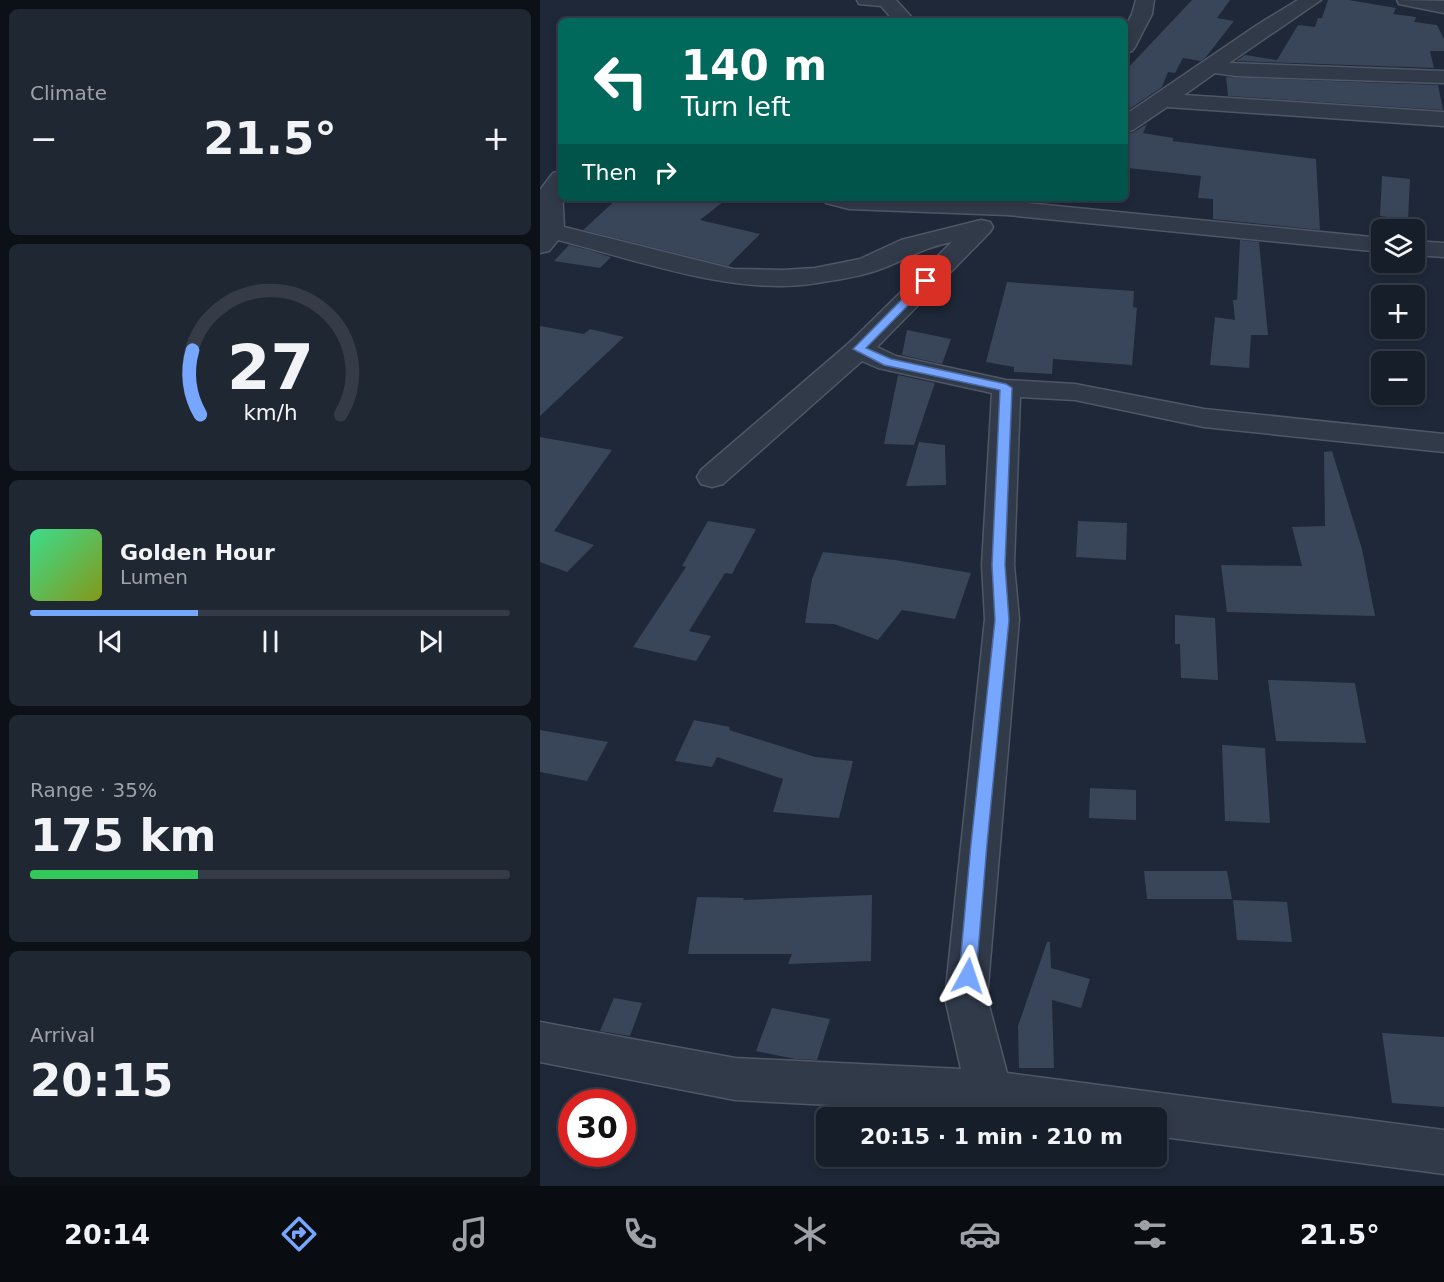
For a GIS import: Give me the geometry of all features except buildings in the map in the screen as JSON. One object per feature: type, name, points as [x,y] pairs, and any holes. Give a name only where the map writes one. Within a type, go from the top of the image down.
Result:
[{"type":"street","points":[[866,0],[887,0],[902,18]]},
{"type":"street","points":[[1128,41],[1142,14],[1144,0]]},
{"type":"street","points":[[1128,123],[1165,100],[1246,40],[1312,0]]},
{"type":"street","points":[[1406,0],[1444,6]]},
{"type":"street","points":[[1212,66],[1236,70],[1444,77]]},
{"type":"street","points":[[1165,100],[1444,119]]},
{"type":"street","points":[[558,182],[551,191],[546,238],[734,277],[815,276],[868,265],[926,240],[976,230]]},
{"type":"street","points":[[845,201],[1016,203],[1371,244]]},
{"type":"street","points":[[712,477],[858,349],[976,230],[1016,203]]},
{"type":"street","points":[[1425,249],[1444,250]]},
{"type":"street","points":[[858,349],[888,362],[1006,388],[1075,392],[1204,418],[1444,443]]},
{"type":"street","points":[[989,1092],[966,998],[1002,620],[998,565],[1006,388]]},
{"type":"street","points":[[540,1042],[735,1079],[989,1092],[1444,1152]]},
{"type":"route","points":[[926,281],[858,349],[888,362],[1006,388],[998,565],[1002,620],[968,976]]}]
